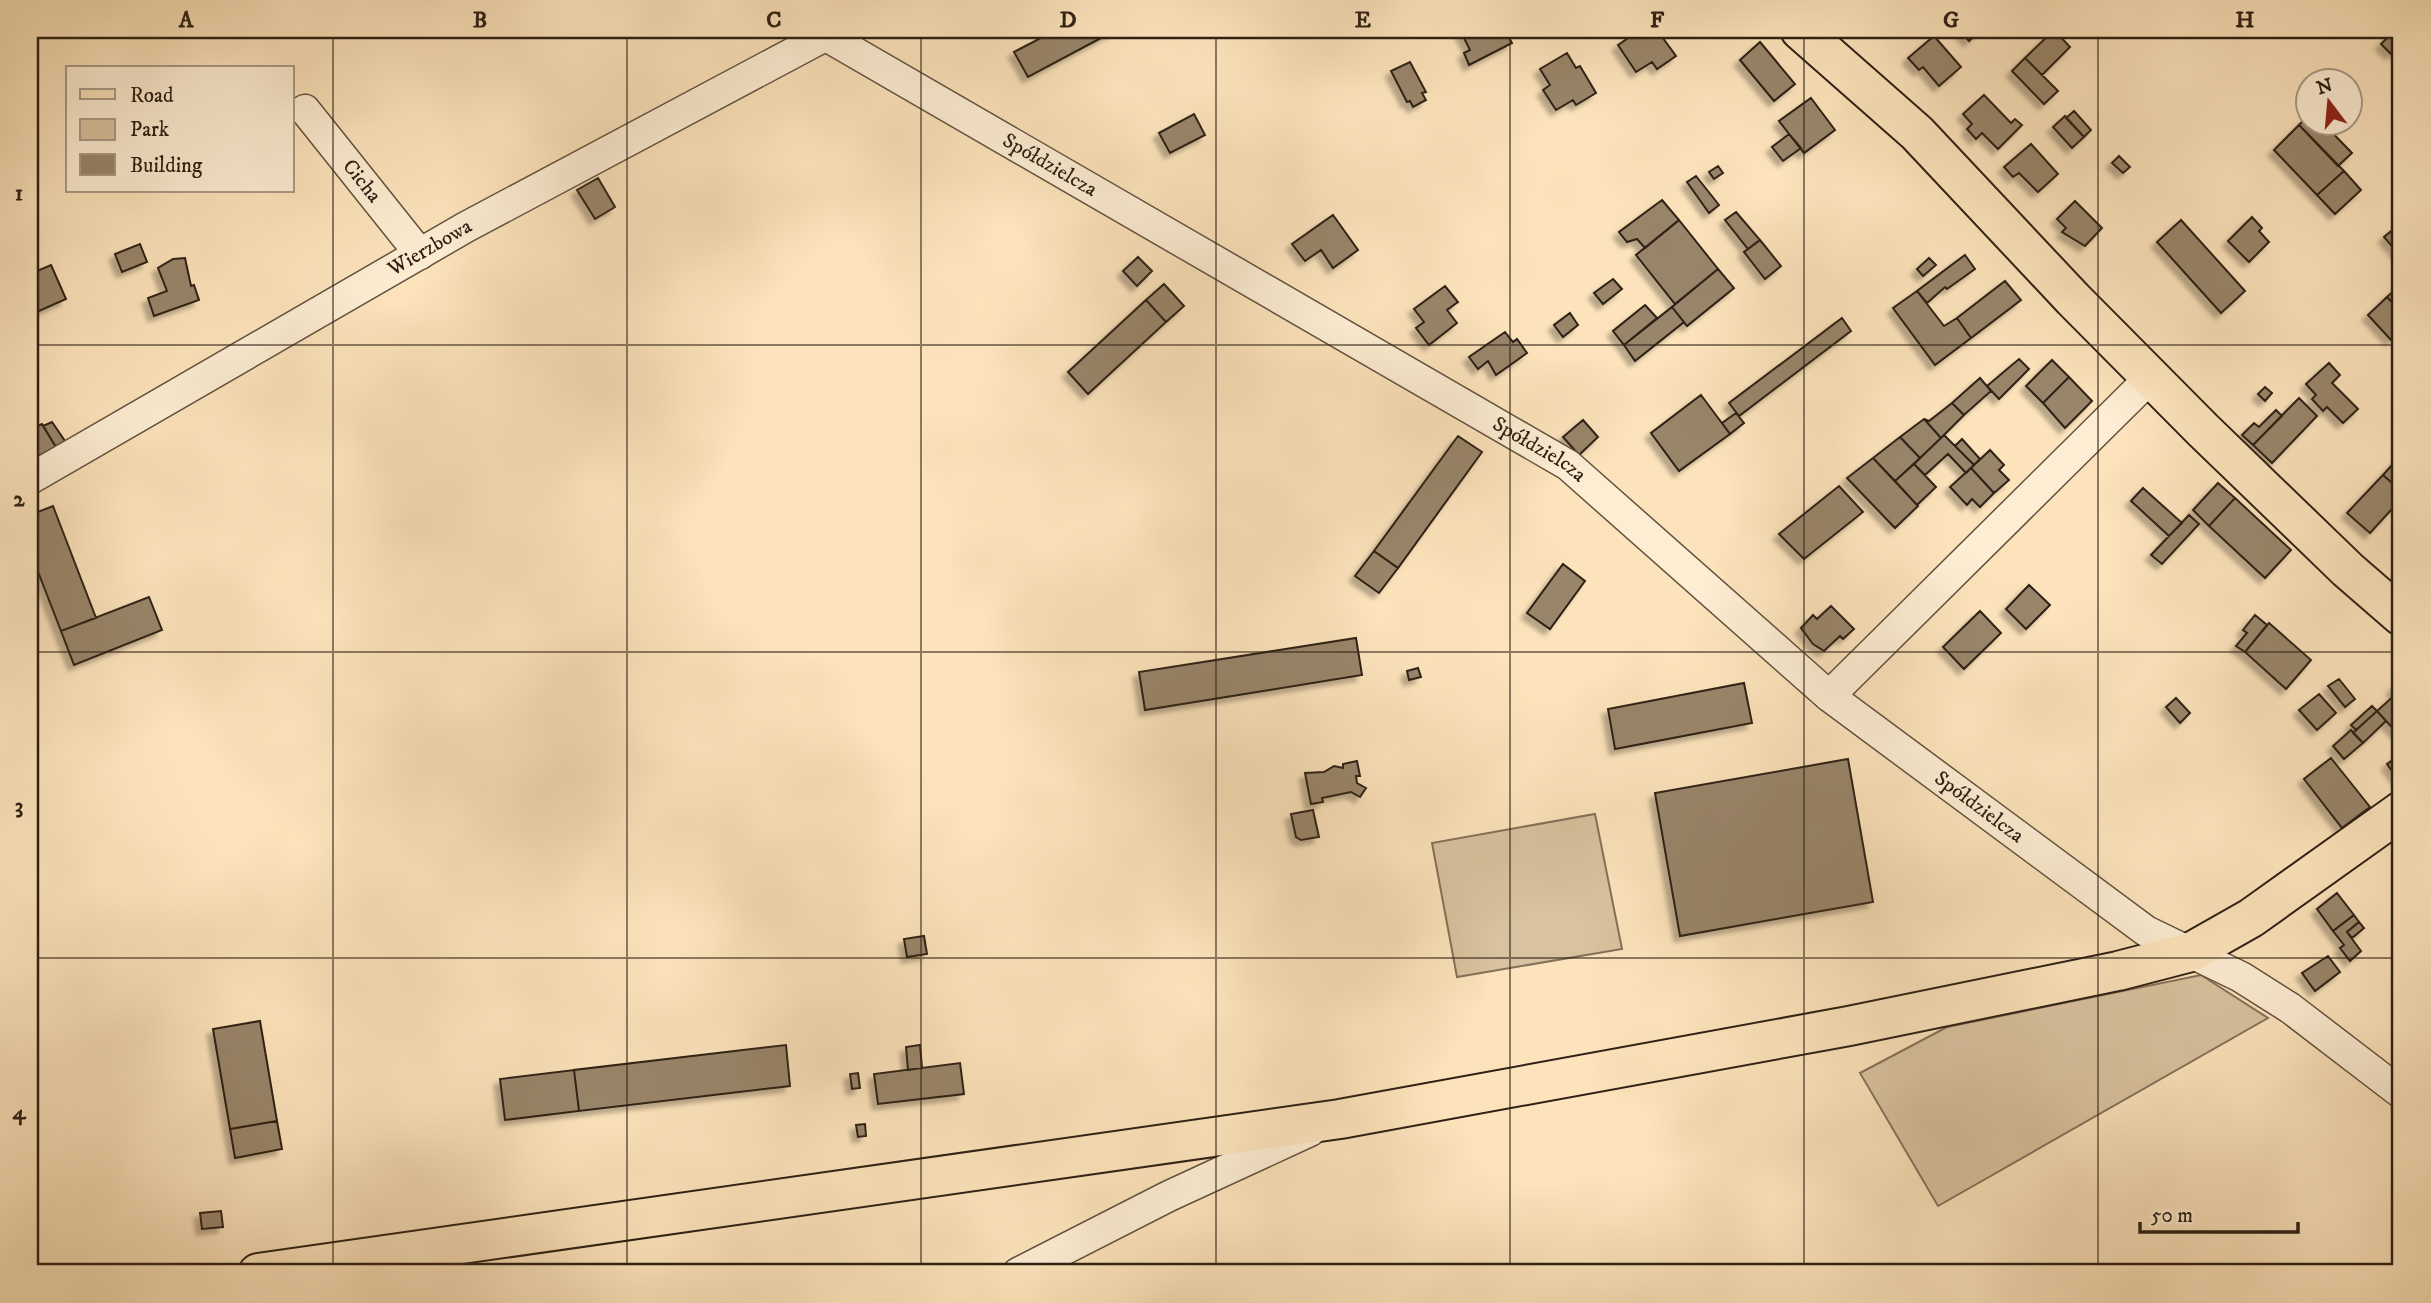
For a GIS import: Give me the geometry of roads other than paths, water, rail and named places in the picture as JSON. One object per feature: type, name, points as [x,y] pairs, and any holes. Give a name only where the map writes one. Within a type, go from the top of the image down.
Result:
[{"type":"main road","points":[[1800,30],[1917,133],[2151,377],[2274,500],[2401,616]]},
{"type":"main road","points":[[257,1273],[1340,1119],[1849,1026],[2118,971],[2191,952],[2251,918],[2401,811]]},
{"type":"street","name":"Wierzbowa","points":[[30,479],[419,254],[826,32]]},
{"type":"street","name":"Spółdzielcza","points":[[826,32],[1568,465],[1829,696],[2146,930],[2241,977],[2290,1008],[2401,1093]]},
{"type":"street","name":"Cicha","points":[[305,110],[419,254]]},
{"type":"street","points":[[1829,696],[2151,377]]},
{"type":"street","points":[[1018,1273],[1177,1192],[1340,1119]]},
{"type":"street","points":[[1176,1141],[1184,1151],[1187,1164],[1187,1177],[1177,1192]]}]
